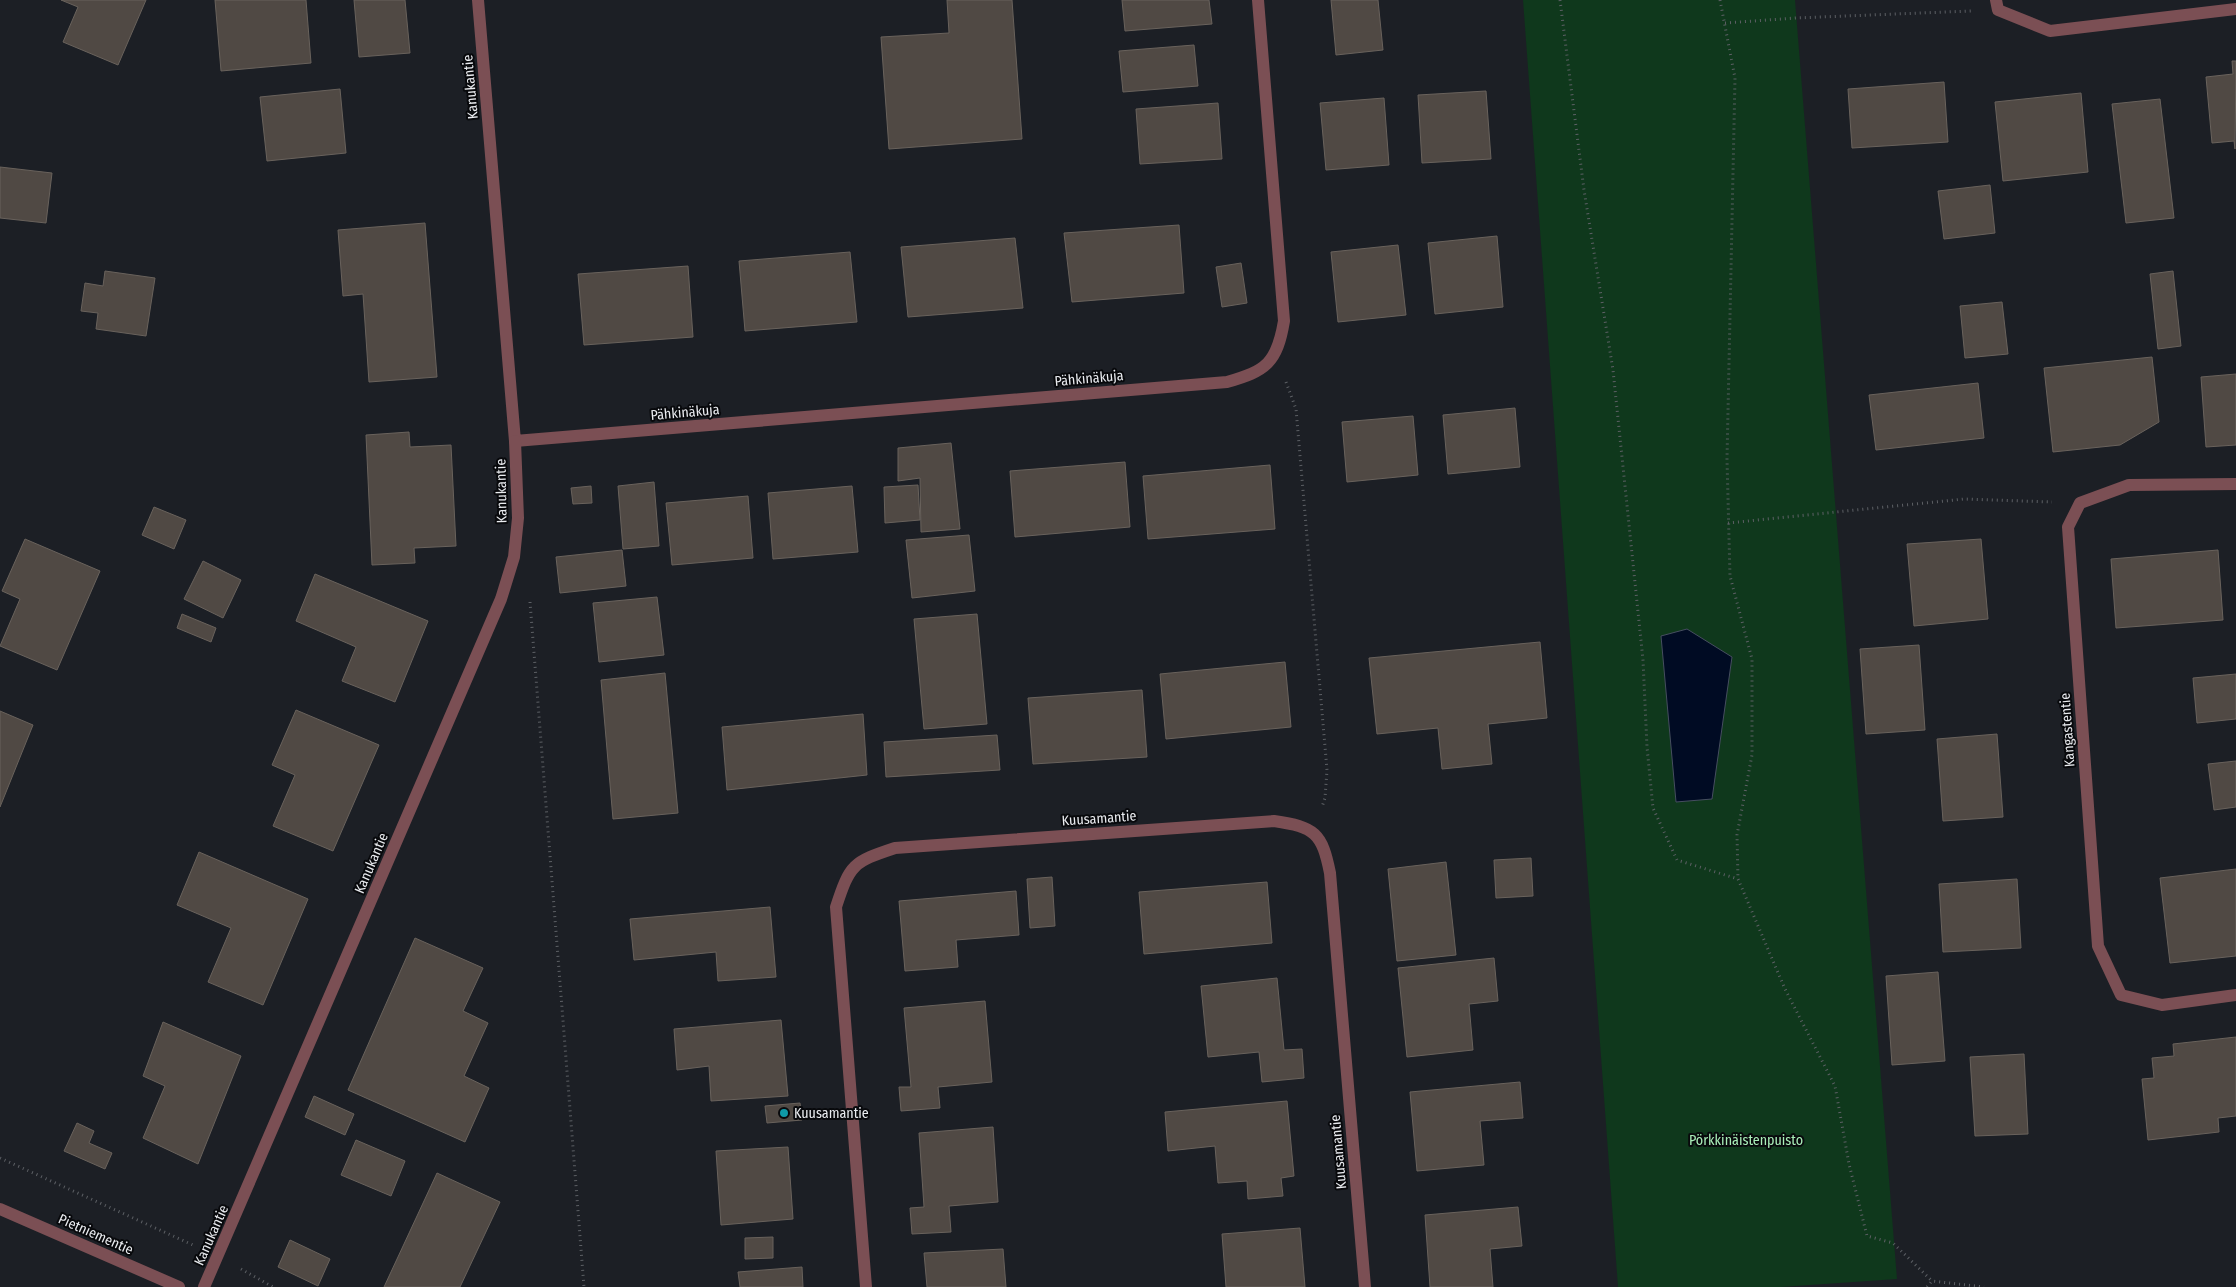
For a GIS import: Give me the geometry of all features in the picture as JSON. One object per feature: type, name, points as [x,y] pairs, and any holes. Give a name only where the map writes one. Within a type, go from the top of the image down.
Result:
[{"type":"street","name":"Kanukantie","points":[[204,1287],[501,599],[514,557],[518,518],[515,441],[478,0]]},
{"type":"street","points":[[1258,0],[1284,321],[1281,341],[1271,361]]},
{"type":"street","points":[[1997,5],[2050,31],[2236,9]]},
{"type":"street","name":"Pähkinäkuja","points":[[541,439],[1226,382],[1252,375],[1271,361]]},
{"type":"street","name":"Kanukantie","points":[[515,441],[541,439]]},
{"type":"street","points":[[2080,503],[2129,485],[2236,484]]},
{"type":"street","name":"Kangastentie","points":[[2080,503],[2068,527],[2098,946],[2121,995],[2162,1005],[2236,995]]},
{"type":"street","name":"Kuusamantie","points":[[866,1287],[836,907],[846,877],[863,858],[895,848],[1274,820],[1296,824],[1313,831],[1326,850],[1330,873],[1365,1287]]},
{"type":"street","name":"Pietniementie","points":[[0,1209],[179,1287]]},
{"type":"path","points":[[1560,0],[1584,190],[1613,370],[1643,660],[1647,747],[1654,808],[1678,860],[1738,879]]},
{"type":"path","points":[[1720,0],[1735,78],[1727,459],[1730,576],[1752,659],[1752,755],[1737,835],[1738,879],[1785,989],[1835,1086],[1849,1164],[1867,1236],[1893,1244],[1932,1281],[1984,1287]]},
{"type":"path","points":[[1725,23],[1997,5]]},
{"type":"path","points":[[1271,361],[1286,382],[1296,409],[1327,770],[1326,798],[1313,831]]},
{"type":"path","points":[[1728,523],[1964,499],[2080,503]]},
{"type":"path","points":[[529,599],[584,1287]]},
{"type":"path","points":[[0,1158],[218,1256],[274,1287]]},
{"type":"path","points":[[1927,1287],[1932,1281]]},
{"type":"green space","name":"Pörkkinäistenpuisto","points":[[1523,0],[1795,0],[1897,1279],[1781,1287],[1618,1287]]},
{"type":"water","points":[[1687,629],[1732,657],[1712,799],[1676,802],[1661,636]]},
{"type":"building","points":[[61,0],[146,0],[118,65],[63,42],[78,7]]},
{"type":"building","points":[[215,0],[306,0],[311,63],[221,71]]},
{"type":"building","points":[[354,0],[405,0],[410,53],[359,57]]},
{"type":"building","points":[[947,0],[1012,0],[1022,139],[889,149],[881,37],[949,33]]},
{"type":"building","points":[[1122,0],[1209,0],[1212,24],[1125,31]]},
{"type":"building","points":[[1331,0],[1378,0],[1383,50],[1336,55]]},
{"type":"building","points":[[1194,45],[1198,86],[1123,92],[1119,51]]},
{"type":"building","points":[[2232,61],[2236,61],[2235,149],[2234,141],[2212,143],[2206,77],[2233,74]]},
{"type":"building","points":[[1944,82],[1948,142],[1852,148],[1848,89]]},
{"type":"building","points":[[340,89],[346,153],[267,161],[260,97]]},
{"type":"building","points":[[1486,91],[1491,159],[1422,163],[1418,95]]},
{"type":"building","points":[[2081,93],[2088,172],[2003,181],[1995,102]]},
{"type":"building","points":[[1384,98],[1389,165],[1326,170],[1320,103]]},
{"type":"building","points":[[2160,99],[2174,218],[2126,223],[2112,104]]},
{"type":"building","points":[[1218,103],[1222,159],[1140,164],[1136,109]]},
{"type":"building","points":[[0,167],[52,173],[46,223],[0,218]]},
{"type":"building","points":[[1990,185],[1995,233],[1944,239],[1938,191]]},
{"type":"building","points":[[425,223],[437,377],[369,382],[363,294],[343,296],[338,230]]},
{"type":"building","points":[[1179,225],[1184,293],[1072,302],[1064,233]]},
{"type":"building","points":[[1497,236],[1503,307],[1435,314],[1428,243]]},
{"type":"building","points":[[1015,238],[1023,308],[908,317],[901,247]]},
{"type":"building","points":[[1398,245],[1406,315],[1338,322],[1331,252]]},
{"type":"building","points":[[850,252],[857,322],[745,331],[739,261]]},
{"type":"building","points":[[1241,263],[1247,303],[1222,307],[1216,267]]},
{"type":"building","points":[[688,266],[693,337],[584,345],[578,274]]},
{"type":"building","points":[[105,271],[155,278],[146,336],[96,329],[98,313],[81,311],[85,283],[103,286]]},
{"type":"building","points":[[2173,271],[2181,346],[2158,349],[2150,274]]},
{"type":"building","points":[[2002,302],[2008,354],[1965,358],[1960,306]]},
{"type":"building","points":[[2152,357],[2159,422],[2120,445],[2053,452],[2044,368]]},
{"type":"building","points":[[2236,374],[2236,445],[2206,447],[2201,377]]},
{"type":"building","points":[[1978,383],[1984,438],[1876,450],[1869,395]]},
{"type":"building","points":[[1515,408],[1520,467],[1448,474],[1443,415]]},
{"type":"building","points":[[1413,416],[1418,475],[1347,482],[1342,422]]},
{"type":"building","points":[[409,432],[410,447],[451,445],[456,546],[414,548],[415,563],[372,565],[366,435]]},
{"type":"building","points":[[951,443],[960,529],[921,532],[920,478],[898,481],[898,448]]},
{"type":"building","points":[[1125,462],[1130,527],[1015,537],[1010,471]]},
{"type":"building","points":[[1270,465],[1275,529],[1148,539],[1143,476]]},
{"type":"building","points":[[654,482],[659,546],[623,549],[618,486]]},
{"type":"building","points":[[918,485],[920,520],[885,523],[884,487]]},
{"type":"building","points":[[591,486],[592,503],[573,504],[571,488]]},
{"type":"building","points":[[852,486],[858,552],[773,559],[768,493]]},
{"type":"building","points":[[748,496],[753,558],[672,565],[666,503]]},
{"type":"building","points":[[154,507],[186,520],[174,549],[142,535]]},
{"type":"building","points":[[969,535],[975,591],[912,598],[906,540]]},
{"type":"building","points":[[25,539],[100,571],[57,670],[0,646],[20,599],[2,591]]},
{"type":"building","points":[[1981,539],[1988,619],[1914,626],[1907,544]]},
{"type":"building","points":[[622,550],[626,586],[560,593],[556,557]]},
{"type":"building","points":[[2218,550],[2223,620],[2116,628],[2111,559]]},
{"type":"building","points":[[203,561],[241,580],[223,618],[184,599]]},
{"type":"building","points":[[315,574],[428,621],[395,702],[342,681],[356,647],[296,621]]},
{"type":"building","points":[[657,597],[664,655],[599,662],[593,603]]},
{"type":"building","points":[[182,614],[216,628],[211,642],[177,628]]},
{"type":"building","points":[[977,614],[987,724],[924,729],[914,619]]},
{"type":"building","points":[[1540,642],[1547,718],[1488,724],[1492,764],[1442,769],[1438,728],[1377,734],[1369,658]]},
{"type":"building","points":[[1919,645],[1925,730],[1866,734],[1860,649]]},
{"type":"building","points":[[1285,662],[1291,727],[1166,739],[1160,674]]},
{"type":"building","points":[[665,673],[678,813],[613,819],[601,680]]},
{"type":"building","points":[[2236,674],[2236,719],[2197,723],[2193,678]]},
{"type":"building","points":[[1142,690],[1147,757],[1033,764],[1028,698]]},
{"type":"building","points":[[296,710],[379,745],[333,851],[273,826],[295,775],[272,765]]},
{"type":"building","points":[[0,711],[33,725],[0,807]]},
{"type":"building","points":[[863,714],[867,775],[727,790],[722,727]]},
{"type":"building","points":[[1997,734],[2003,817],[1943,821],[1937,739]]},
{"type":"building","points":[[997,735],[1000,770],[886,777],[884,742]]},
{"type":"building","points":[[2236,761],[2236,807],[2214,810],[2208,764]]},
{"type":"building","points":[[199,852],[308,899],[263,1005],[208,982],[231,928],[177,905]]},
{"type":"building","points":[[1531,858],[1533,896],[1496,898],[1494,860]]},
{"type":"building","points":[[1446,862],[1456,955],[1397,961],[1388,869]]},
{"type":"building","points":[[2236,869],[2236,956],[2170,963],[2160,878]]},
{"type":"building","points":[[1052,877],[1055,926],[1030,928],[1027,879]]},
{"type":"building","points":[[2017,879],[2021,948],[1943,952],[1939,884]]},
{"type":"building","points":[[1267,882],[1272,943],[1144,954],[1139,892]]},
{"type":"building","points":[[1016,891],[1019,935],[956,940],[958,967],[905,971],[899,901]]},
{"type":"building","points":[[770,907],[776,977],[718,981],[716,952],[634,960],[630,919]]},
{"type":"building","points":[[415,938],[483,968],[463,1011],[488,1023],[464,1076],[489,1088],[465,1142],[348,1090]]},
{"type":"building","points":[[1494,958],[1498,1001],[1469,1004],[1473,1050],[1407,1057],[1398,968]]},
{"type":"building","points":[[1938,972],[1945,1061],[1892,1065],[1886,976]]},
{"type":"building","points":[[1277,978],[1284,1050],[1302,1049],[1304,1078],[1262,1082],[1259,1052],[1208,1057],[1201,986]]},
{"type":"building","points":[[985,1001],[992,1082],[938,1087],[940,1108],[901,1111],[899,1087],[911,1087],[904,1008]]},
{"type":"building","points":[[781,1020],[788,1096],[711,1101],[709,1066],[677,1070],[674,1029]]},
{"type":"building","points":[[163,1022],[241,1056],[198,1164],[143,1138],[165,1086],[143,1076]]},
{"type":"building","points":[[2236,1037],[2236,1116],[2218,1118],[2219,1132],[2148,1140],[2142,1079],[2154,1078],[2152,1058],[2174,1056],[2173,1044]]},
{"type":"building","points":[[2024,1054],[2028,1134],[1975,1136],[1970,1057]]},
{"type":"building","points":[[1520,1082],[1523,1118],[1480,1121],[1484,1165],[1417,1171],[1410,1092]]},
{"type":"building","points":[[314,1096],[354,1114],[345,1135],[305,1117]]},
{"type":"building","points":[[1287,1101],[1294,1176],[1281,1178],[1283,1196],[1248,1199],[1247,1181],[1218,1183],[1215,1146],[1168,1151],[1165,1112]]},
{"type":"building","name":"Kuusamantie","points":[[800,1103],[802,1120],[767,1123],[765,1106]]},
{"type":"building","points":[[77,1123],[94,1131],[89,1143],[112,1153],[105,1169],[64,1151]]},
{"type":"building","points":[[993,1127],[998,1202],[949,1206],[951,1232],[912,1234],[910,1208],[924,1207],[919,1133]]},
{"type":"building","points":[[356,1140],[405,1161],[391,1196],[341,1175]]},
{"type":"building","points":[[788,1147],[793,1219],[721,1225],[716,1151]]},
{"type":"building","points":[[437,1173],[500,1202],[460,1287],[384,1287]]},
{"type":"building","points":[[1518,1207],[1522,1246],[1490,1249],[1493,1287],[1430,1287],[1425,1215]]},
{"type":"building","points":[[1300,1228],[1305,1287],[1226,1287],[1222,1234]]},
{"type":"building","points":[[773,1237],[773,1258],[745,1259],[745,1238]]},
{"type":"building","points":[[290,1240],[330,1259],[318,1286],[278,1267]]},
{"type":"building","points":[[1003,1249],[1006,1287],[927,1287],[924,1253]]},
{"type":"building","points":[[802,1267],[803,1287],[740,1287],[738,1272]]},
{"type":"place","name":"Kuusamantie","points":[[784,1113]]}]
